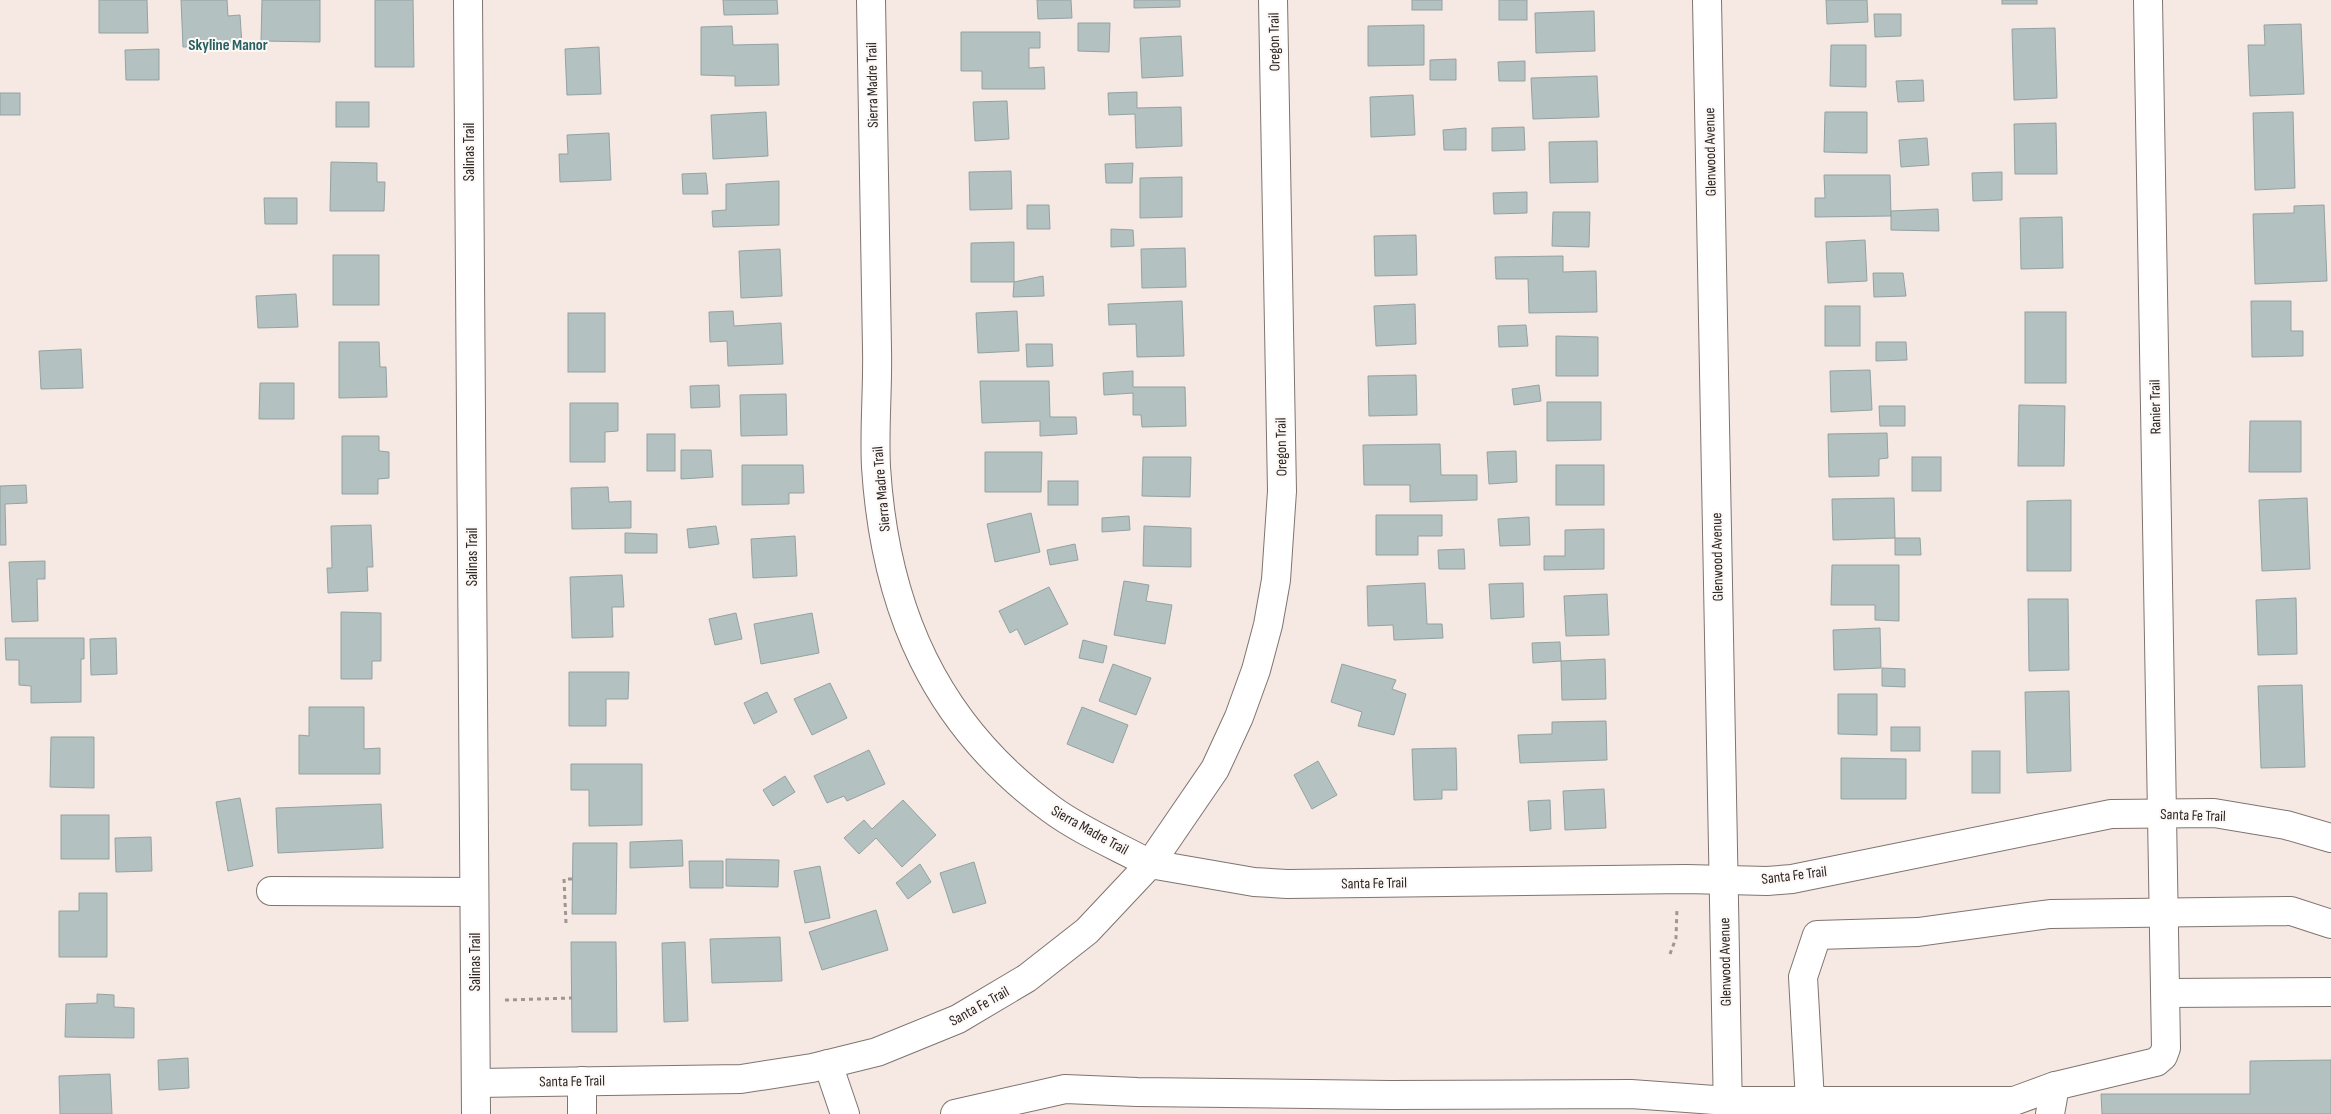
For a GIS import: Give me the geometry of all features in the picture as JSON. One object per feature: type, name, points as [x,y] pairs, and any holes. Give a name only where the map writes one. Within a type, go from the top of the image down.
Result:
[{"type":"street","name":"Salinas Trail","points":[[468,0],[476,1114]]},
{"type":"street","name":"Sierra Madre Trail","points":[[870,0],[877,371],[876,465],[881,520],[888,558],[906,621],[925,666],[950,707],[982,747],[1018,784],[1054,811],[1150,864]]},
{"type":"street","name":"Oregon Trail","points":[[1150,864],[1215,769],[1239,717],[1256,670],[1268,625],[1276,580],[1282,491],[1273,0]]},
{"type":"street","name":"Glenwood Avenue","points":[[1707,0],[1728,1108]]},
{"type":"street","name":"Ranier Trail","points":[[955,1114],[1065,1089],[1137,1092],[1371,1095],[1631,1094],[1728,1108],[2014,1101],[2055,1086],[2156,1062],[2163,1056],[2166,1048],[2166,993],[2148,0]]},
{"type":"street","name":"Santa Fe Trail","points":[[476,1083],[741,1078],[828,1064],[877,1052],[916,1038],[958,1019],[1027,978],[1086,931],[1150,864],[1254,882],[1287,884],[1723,879],[1767,881],[1792,878],[2111,814],[2214,813],[2286,825],[2331,838]]},
{"type":"street","points":[[271,891],[474,892]]},
{"type":"street","points":[[1827,1106],[1803,977],[1817,935],[1918,932],[2050,914],[2291,911],[2331,924]]},
{"type":"street","points":[[2166,993],[2331,992]]},
{"type":"street","points":[[828,1064],[845,1114]]},
{"type":"street","points":[[582,1081],[582,1114]]},
{"type":"street","points":[[2050,1114],[2055,1086]]},
{"type":"path","points":[[566,923],[564,879],[572,879]]},
{"type":"path","points":[[1670,954],[1676,938],[1677,908]]},
{"type":"path","points":[[505,1000],[572,998]]},
{"type":"building","points":[[99,0],[147,0],[148,33],[99,33]]},
{"type":"building","points":[[181,0],[227,0],[228,16],[240,15],[242,45],[183,47]]},
{"type":"building","points":[[262,0],[320,0],[320,42],[261,41]]},
{"type":"building","points":[[375,0],[413,0],[414,67],[375,67]]},
{"type":"building","points":[[723,0],[777,0],[778,14],[724,15]]},
{"type":"building","points":[[1037,0],[1071,0],[1072,18],[1038,19]]},
{"type":"building","points":[[1134,0],[1180,0],[1180,7],[1134,8]]},
{"type":"building","points":[[1412,0],[1442,0],[1442,10],[1412,10]]},
{"type":"building","points":[[1499,0],[1527,0],[1527,20],[1499,20]]},
{"type":"building","points":[[1826,0],[1867,0],[1868,22],[1827,24]]},
{"type":"building","points":[[2002,0],[2037,0],[2037,4],[2002,4]]},
{"type":"building","points":[[1594,11],[1595,51],[1536,53],[1535,13]]},
{"type":"building","points":[[1874,14],[1901,14],[1901,36],[1875,37]]},
{"type":"building","points":[[1078,23],[1110,23],[1109,52],[1078,51]]},
{"type":"building","points":[[2301,24],[2304,94],[2250,96],[2248,45],[2265,45],[2264,25]]},
{"type":"building","points":[[1424,25],[1424,65],[1368,66],[1368,26]]},
{"type":"building","points":[[732,26],[733,45],[778,44],[779,85],[735,86],[735,76],[701,75],[701,27]]},
{"type":"building","points":[[2055,28],[2057,98],[2014,100],[2012,29]]},
{"type":"building","points":[[961,32],[1040,32],[1040,48],[1029,48],[1029,68],[1044,67],[1045,89],[982,89],[982,71],[961,71]]},
{"type":"building","points":[[1181,36],[1183,76],[1142,78],[1140,38]]},
{"type":"building","points":[[1831,45],[1866,45],[1866,87],[1830,86]]},
{"type":"building","points":[[599,47],[601,94],[567,95],[565,49]]},
{"type":"building","points":[[159,49],[159,80],[126,80],[125,50]]},
{"type":"building","points":[[1456,59],[1456,80],[1430,80],[1430,60]]},
{"type":"building","points":[[1525,61],[1525,81],[1499,81],[1498,62]]},
{"type":"building","points":[[1597,76],[1599,117],[1533,119],[1531,78]]},
{"type":"building","points":[[1923,80],[1924,101],[1898,102],[1896,81]]},
{"type":"building","points":[[1137,92],[1137,108],[1181,107],[1182,146],[1136,148],[1135,114],[1109,115],[1108,93]]},
{"type":"building","points":[[0,93],[20,93],[20,115],[0,115]]},
{"type":"building","points":[[1413,95],[1415,135],[1371,137],[1370,97]]},
{"type":"building","points":[[1007,101],[1009,139],[975,141],[973,102]]},
{"type":"building","points":[[336,102],[369,102],[369,127],[336,127]]},
{"type":"building","points":[[766,112],[768,156],[713,159],[711,115]]},
{"type":"building","points":[[1825,112],[1867,112],[1867,153],[1824,152]]},
{"type":"building","points":[[2293,112],[2295,188],[2255,190],[2253,113]]},
{"type":"building","points":[[2056,123],[2057,174],[2015,174],[2014,124]]},
{"type":"building","points":[[1524,127],[1525,150],[1492,151],[1492,128]]},
{"type":"building","points":[[1466,128],[1466,150],[1444,150],[1443,130]]},
{"type":"building","points":[[609,133],[611,180],[560,182],[559,154],[568,154],[567,135]]},
{"type":"building","points":[[1927,138],[1929,165],[1901,167],[1899,140]]},
{"type":"building","points":[[1597,141],[1598,182],[1550,183],[1549,142]]},
{"type":"building","points":[[331,162],[377,163],[377,182],[385,182],[384,211],[330,211]]},
{"type":"building","points":[[1133,163],[1132,183],[1106,183],[1105,164]]},
{"type":"building","points":[[1011,171],[1012,209],[970,210],[969,172]]},
{"type":"building","points":[[2002,172],[2002,200],[1973,201],[1972,173]]},
{"type":"building","points":[[706,173],[708,194],[683,194],[682,174]]},
{"type":"building","points":[[1824,175],[1890,175],[1891,216],[1815,217],[1815,198],[1825,198]]},
{"type":"building","points":[[1182,177],[1182,217],[1140,218],[1140,178]]},
{"type":"building","points":[[779,181],[779,225],[713,227],[712,211],[726,210],[726,184]]},
{"type":"building","points":[[1527,192],[1527,213],[1494,214],[1493,193]]},
{"type":"building","points":[[264,198],[297,198],[297,224],[265,224]]},
{"type":"building","points":[[1027,205],[1049,205],[1050,229],[1027,229]]},
{"type":"building","points":[[2324,205],[2327,281],[2255,284],[2253,214],[2294,213],[2294,206]]},
{"type":"building","points":[[1938,209],[1939,231],[1891,230],[1891,211]]},
{"type":"building","points":[[1553,212],[1590,212],[1589,247],[1552,246]]},
{"type":"building","points":[[2062,217],[2063,268],[2021,269],[2020,218]]},
{"type":"building","points":[[1111,229],[1133,230],[1134,246],[1111,247]]},
{"type":"building","points":[[1416,235],[1417,275],[1375,276],[1374,236]]},
{"type":"building","points":[[1865,240],[1867,281],[1828,283],[1826,242]]},
{"type":"building","points":[[1014,242],[1014,282],[971,282],[971,243]]},
{"type":"building","points":[[1185,248],[1186,287],[1142,288],[1141,249]]},
{"type":"building","points":[[780,249],[782,296],[741,298],[739,251]]},
{"type":"building","points":[[333,255],[379,255],[379,305],[333,305]]},
{"type":"building","points":[[1563,256],[1563,272],[1596,271],[1597,312],[1529,313],[1528,279],[1496,279],[1495,257]]},
{"type":"building","points":[[1873,273],[1903,273],[1906,296],[1874,297]]},
{"type":"building","points":[[1043,276],[1044,296],[1013,297],[1014,282]]},
{"type":"building","points":[[296,294],[298,327],[258,328],[256,296]]},
{"type":"building","points":[[1182,301],[1184,356],[1137,357],[1136,324],[1109,325],[1108,304]]},
{"type":"building","points":[[2251,301],[2291,301],[2291,331],[2303,331],[2303,356],[2252,357]]},
{"type":"building","points":[[1415,304],[1416,344],[1376,346],[1374,306]]},
{"type":"building","points":[[1825,306],[1860,306],[1860,346],[1825,346]]},
{"type":"building","points":[[733,311],[734,326],[781,323],[783,364],[728,366],[727,341],[710,342],[709,312]]},
{"type":"building","points":[[1017,311],[1019,351],[978,353],[976,313]]},
{"type":"building","points":[[2025,312],[2066,312],[2066,383],[2025,383]]},
{"type":"building","points":[[568,313],[605,313],[605,372],[568,372]]},
{"type":"building","points":[[1526,325],[1528,346],[1499,347],[1498,326]]},
{"type":"building","points":[[1556,336],[1598,337],[1598,376],[1556,376]]},
{"type":"building","points":[[339,342],[379,342],[380,367],[386,367],[387,397],[339,398]]},
{"type":"building","points":[[1876,342],[1906,342],[1907,360],[1876,361]]},
{"type":"building","points":[[1026,344],[1052,344],[1053,366],[1027,367]]},
{"type":"building","points":[[81,349],[83,388],[41,389],[39,351]]},
{"type":"building","points":[[1870,370],[1872,410],[1831,412],[1830,371]]},
{"type":"building","points":[[1133,371],[1133,387],[1185,387],[1186,426],[1142,427],[1141,415],[1133,415],[1133,393],[1104,395],[1103,373]]},
{"type":"building","points":[[1416,375],[1417,415],[1369,416],[1368,376]]},
{"type":"building","points":[[980,381],[1049,381],[1050,417],[1076,417],[1077,434],[1040,436],[1040,421],[982,423]]},
{"type":"building","points":[[260,383],[294,383],[294,419],[259,419]]},
{"type":"building","points":[[719,385],[720,407],[691,408],[690,386]]},
{"type":"building","points":[[1539,385],[1541,401],[1514,405],[1512,389]]},
{"type":"building","points":[[786,394],[787,435],[741,436],[740,395]]},
{"type":"building","points":[[1547,402],[1601,402],[1601,440],[1547,441]]},
{"type":"building","points":[[570,403],[618,403],[618,431],[605,432],[605,462],[570,462]]},
{"type":"building","points":[[2019,405],[2065,406],[2064,466],[2018,466]]},
{"type":"building","points":[[1879,406],[1905,406],[1905,426],[1880,426]]},
{"type":"building","points":[[2250,421],[2301,421],[2301,472],[2249,472]]},
{"type":"building","points":[[1887,433],[1888,458],[1879,459],[1879,476],[1829,477],[1828,434]]},
{"type":"building","points":[[647,434],[675,434],[675,471],[647,471]]},
{"type":"building","points":[[342,436],[379,436],[379,451],[389,452],[389,478],[378,479],[378,494],[342,494]]},
{"type":"building","points":[[1440,444],[1441,475],[1477,475],[1477,500],[1410,502],[1410,485],[1364,485],[1363,445]]},
{"type":"building","points":[[681,450],[711,450],[713,477],[681,479]]},
{"type":"building","points":[[1516,451],[1517,482],[1489,484],[1487,452]]},
{"type":"building","points":[[985,452],[1042,452],[1041,492],[985,492]]},
{"type":"building","points":[[1143,457],[1191,457],[1190,497],[1142,496]]},
{"type":"building","points":[[1912,457],[1941,457],[1941,491],[1912,491]]},
{"type":"building","points":[[742,465],[803,465],[804,493],[789,493],[789,504],[742,505]]},
{"type":"building","points":[[1556,465],[1604,465],[1604,505],[1556,505]]},
{"type":"building","points":[[1048,481],[1078,481],[1078,505],[1048,505]]},
{"type":"building","points":[[26,485],[27,503],[5,504],[6,545],[0,545],[0,486]]},
{"type":"building","points":[[608,487],[609,502],[631,501],[631,528],[572,529],[571,488]]},
{"type":"building","points":[[1894,498],[1895,538],[1833,540],[1832,499]]},
{"type":"building","points":[[2307,498],[2310,569],[2262,571],[2259,500]]},
{"type":"building","points":[[2071,500],[2071,571],[2027,571],[2027,501]]},
{"type":"building","points":[[1031,513],[1040,552],[995,562],[987,524]]},
{"type":"building","points":[[1376,515],[1442,515],[1442,536],[1418,536],[1418,555],[1376,555]]},
{"type":"building","points":[[1129,516],[1130,530],[1102,532],[1102,518]]},
{"type":"building","points":[[1529,517],[1530,545],[1500,546],[1498,519]]},
{"type":"building","points":[[371,525],[373,567],[367,567],[368,591],[328,593],[327,568],[332,568],[331,526]]},
{"type":"building","points":[[716,526],[719,544],[689,548],[687,529]]},
{"type":"building","points":[[1144,526],[1191,528],[1191,567],[1143,566]]},
{"type":"building","points":[[1604,529],[1604,569],[1544,570],[1544,556],[1565,556],[1565,530]]},
{"type":"building","points":[[625,533],[657,534],[657,553],[625,553]]},
{"type":"building","points":[[795,536],[797,576],[753,578],[751,539]]},
{"type":"building","points":[[1895,538],[1920,538],[1921,555],[1895,555]]},
{"type":"building","points":[[1075,544],[1078,560],[1050,565],[1047,550]]},
{"type":"building","points":[[1464,549],[1465,569],[1439,569],[1438,550]]},
{"type":"building","points":[[45,561],[45,579],[37,579],[38,621],[12,622],[9,562]]},
{"type":"building","points":[[1832,565],[1899,565],[1899,621],[1875,620],[1875,605],[1831,605]]},
{"type":"building","points":[[622,575],[624,607],[612,607],[613,637],[572,638],[570,577]]},
{"type":"building","points":[[1124,581],[1149,585],[1146,601],[1172,605],[1165,644],[1114,635]]},
{"type":"building","points":[[1425,583],[1427,624],[1442,624],[1443,638],[1394,640],[1393,625],[1368,626],[1367,586]]},
{"type":"building","points":[[1523,583],[1524,617],[1491,619],[1489,584]]},
{"type":"building","points":[[1049,587],[1068,624],[1025,645],[1017,629],[1010,633],[999,611]]},
{"type":"building","points":[[1607,594],[1609,635],[1566,636],[1564,596]]},
{"type":"building","points":[[2296,598],[2297,654],[2258,655],[2256,600]]},
{"type":"building","points":[[2028,599],[2068,599],[2069,670],[2029,671]]},
{"type":"building","points":[[341,612],[381,613],[381,661],[372,661],[372,679],[341,679]]},
{"type":"building","points":[[736,613],[742,639],[715,645],[709,619]]},
{"type":"building","points":[[812,613],[819,653],[761,664],[754,624]]},
{"type":"building","points":[[1880,628],[1881,668],[1834,670],[1833,630]]},
{"type":"building","points":[[5,638],[84,638],[84,659],[81,659],[81,702],[31,703],[31,686],[19,685],[19,660],[6,660]]},
{"type":"building","points":[[116,638],[117,674],[91,675],[90,639]]},
{"type":"building","points":[[1083,640],[1107,646],[1103,663],[1079,658]]},
{"type":"building","points":[[1560,642],[1561,661],[1533,663],[1532,643]]},
{"type":"building","points":[[1605,659],[1606,699],[1562,700],[1561,661]]},
{"type":"building","points":[[1113,664],[1151,678],[1136,715],[1099,701]]},
{"type":"building","points":[[1342,664],[1396,680],[1392,689],[1406,694],[1394,735],[1358,726],[1362,712],[1331,702]]},
{"type":"building","points":[[1882,668],[1905,669],[1905,687],[1882,686]]},
{"type":"building","points":[[569,672],[629,672],[628,699],[606,699],[606,726],[569,726]]},
{"type":"building","points":[[830,683],[847,718],[812,735],[794,699]]},
{"type":"building","points":[[2302,685],[2305,767],[2261,768],[2258,686]]},
{"type":"building","points":[[2069,691],[2071,771],[2027,773],[2025,692]]},
{"type":"building","points":[[767,692],[777,712],[754,724],[744,703]]},
{"type":"building","points":[[1838,694],[1877,694],[1877,735],[1838,734]]},
{"type":"building","points":[[309,707],[364,707],[364,749],[380,748],[380,774],[299,774],[299,735],[309,736]]},
{"type":"building","points":[[1082,707],[1128,725],[1113,763],[1067,744]]},
{"type":"building","points":[[1606,721],[1607,760],[1520,763],[1518,735],[1552,734],[1552,722]]},
{"type":"building","points":[[1891,727],[1920,727],[1920,751],[1891,751]]},
{"type":"building","points":[[51,737],[94,737],[94,788],[50,787]]},
{"type":"building","points":[[1456,748],[1457,790],[1442,790],[1442,799],[1414,800],[1412,749]]},
{"type":"building","points":[[869,750],[885,784],[847,801],[844,796],[827,803],[814,776]]},
{"type":"building","points":[[1972,751],[2000,751],[2000,793],[1972,793]]},
{"type":"building","points":[[1841,758],[1906,759],[1906,799],[1841,799]]},
{"type":"building","points":[[1318,761],[1337,795],[1312,809],[1294,775]]},
{"type":"building","points":[[571,764],[642,764],[642,825],[589,826],[589,790],[571,790]]},
{"type":"building","points":[[785,776],[795,792],[773,806],[763,790]]},
{"type":"building","points":[[1604,789],[1606,828],[1565,830],[1563,791]]},
{"type":"building","points":[[240,798],[253,866],[228,871],[216,802]]},
{"type":"building","points":[[903,800],[936,835],[902,867],[876,838],[859,854],[844,838],[864,820],[872,829]]},
{"type":"building","points":[[1550,800],[1551,829],[1530,831],[1528,801]]},
{"type":"building","points":[[381,804],[383,848],[278,853],[276,808]]},
{"type":"building","points":[[61,815],[109,815],[109,859],[61,859]]},
{"type":"building","points":[[151,837],[152,871],[116,872],[115,838]]},
{"type":"building","points":[[682,840],[683,866],[630,868],[630,842]]},
{"type":"building","points":[[573,843],[617,843],[616,914],[572,914]]},
{"type":"building","points":[[726,859],[779,860],[778,887],[726,886]]},
{"type":"building","points":[[689,861],[723,861],[723,888],[690,888]]},
{"type":"building","points":[[974,862],[986,903],[953,913],[940,873]]},
{"type":"building","points":[[920,864],[931,882],[908,899],[896,883]]},
{"type":"building","points":[[820,866],[830,918],[805,923],[794,871]]},
{"type":"building","points":[[79,893],[107,893],[107,957],[59,957],[59,911],[79,911]]},
{"type":"building","points":[[876,910],[888,950],[822,970],[809,932]]},
{"type":"building","points":[[780,937],[782,981],[712,983],[710,939]]},
{"type":"building","points":[[571,942],[616,942],[617,1032],[572,1032]]},
{"type":"building","points":[[685,942],[688,1021],[664,1022],[662,943]]},
{"type":"building","points":[[97,994],[114,995],[114,1007],[134,1008],[134,1038],[65,1037],[66,1004],[97,1003]]},
{"type":"building","points":[[188,1058],[189,1088],[159,1090],[158,1060]]},
{"type":"building","points":[[2331,1060],[2331,1114],[2102,1114],[2101,1094],[2250,1094],[2250,1061]]},
{"type":"building","points":[[110,1074],[112,1114],[60,1114],[59,1076]]},
{"type":"district","name":"Skyline Manor","points":[[228,44]]}]
